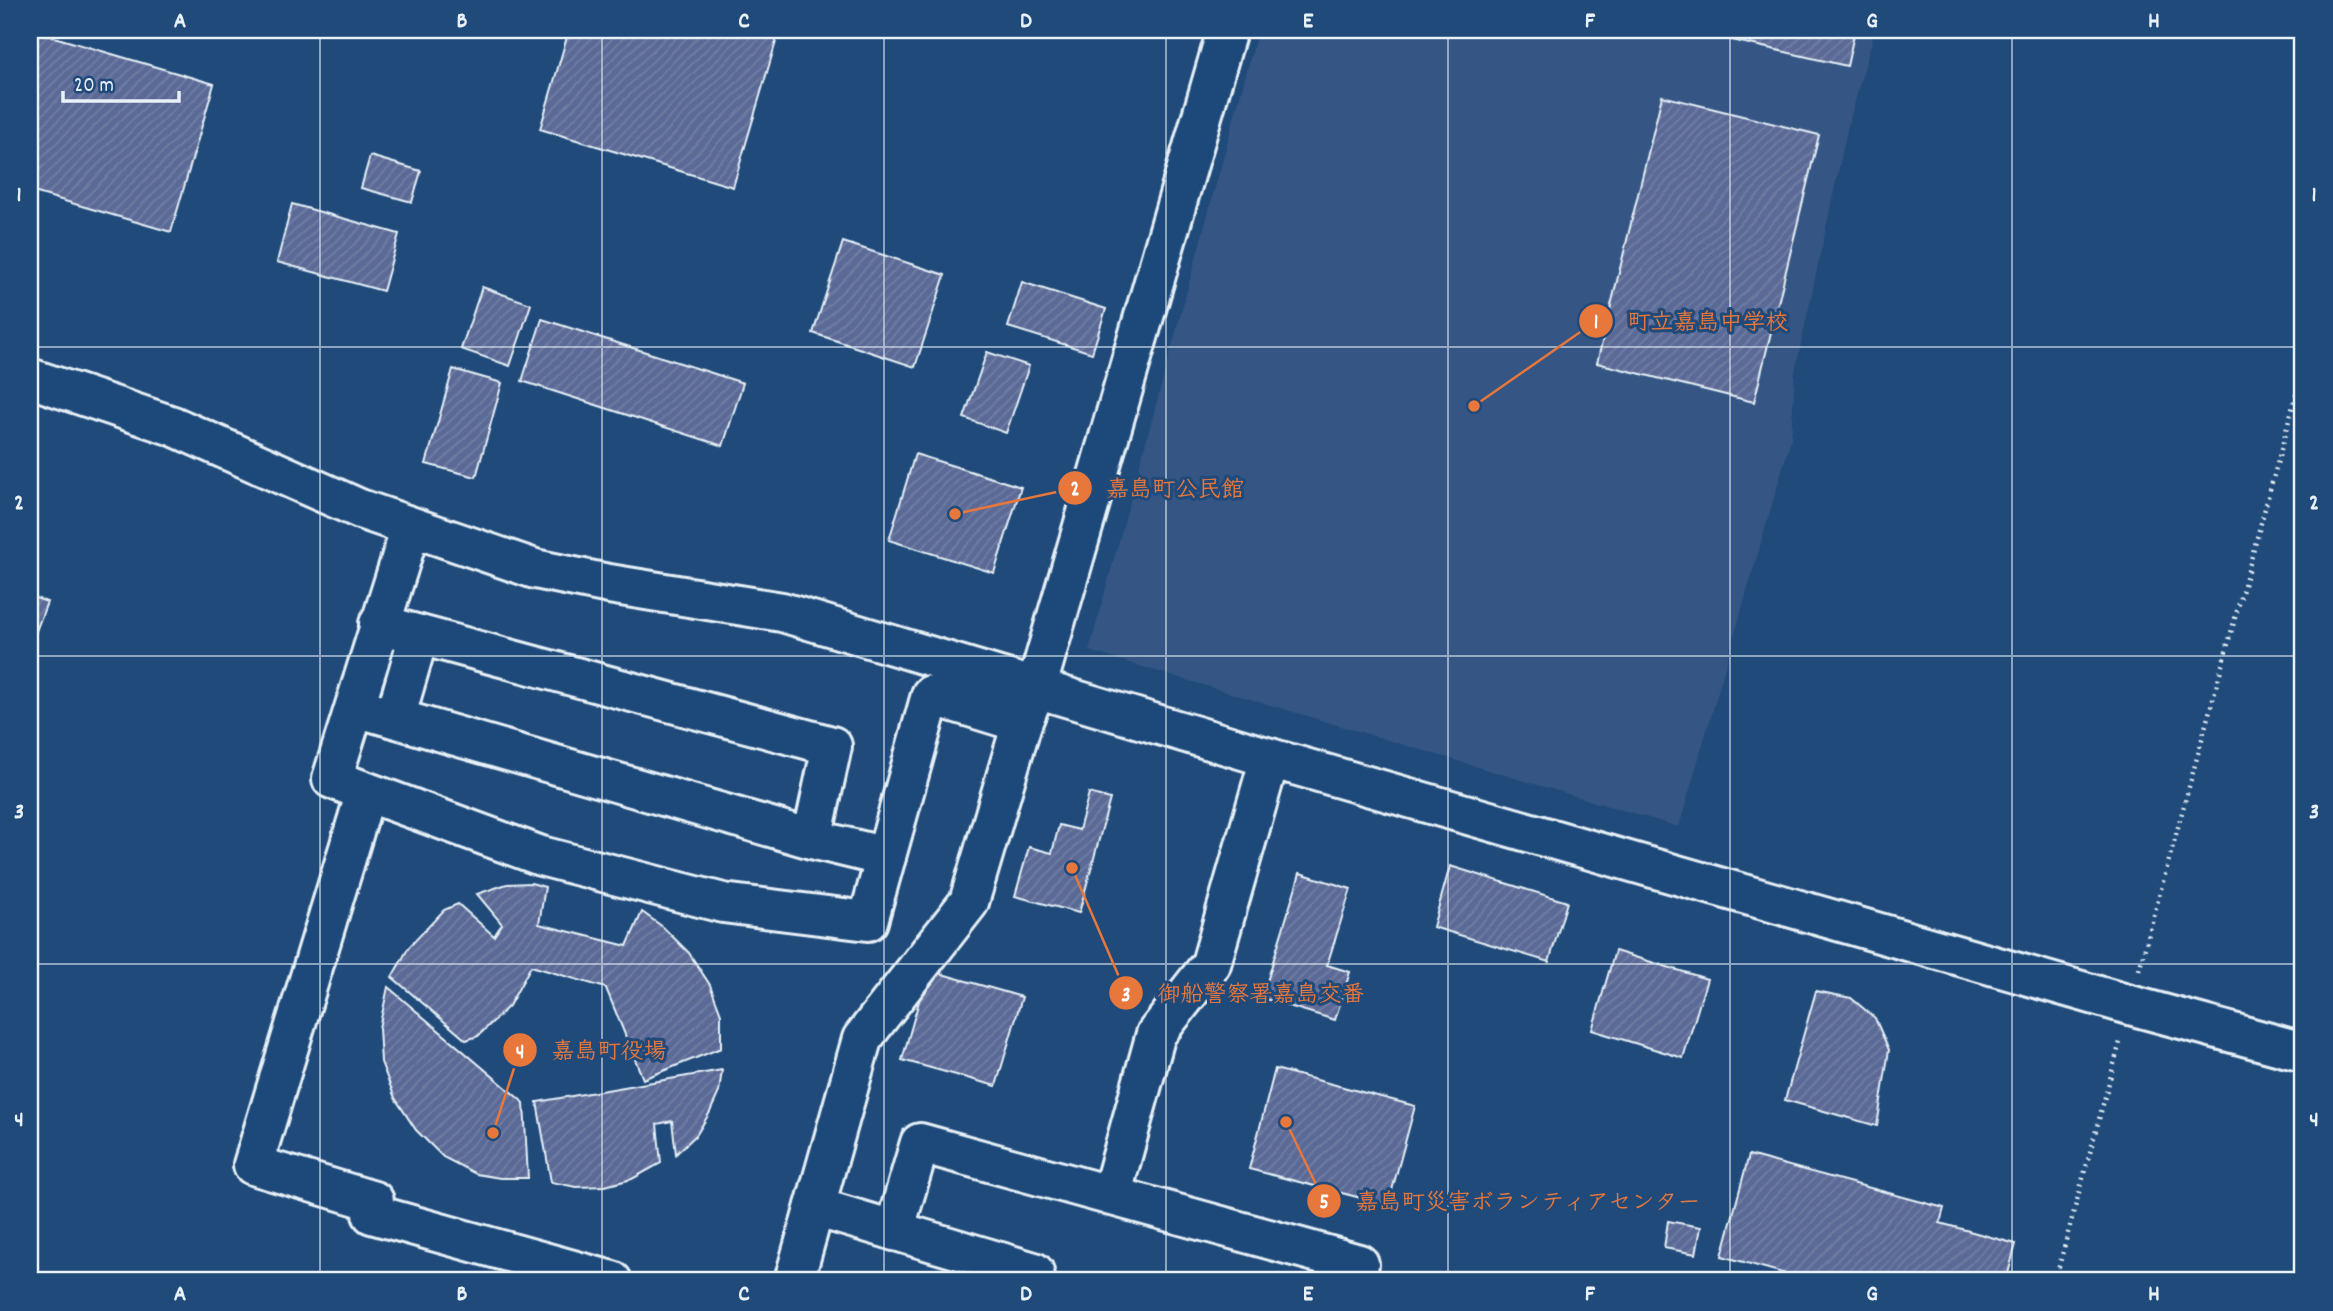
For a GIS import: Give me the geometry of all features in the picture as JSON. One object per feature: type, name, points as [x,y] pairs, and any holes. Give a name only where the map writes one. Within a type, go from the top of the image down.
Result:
[{"type":"street","points":[[794,1281],[862,1039],[969,902],[1227,30]]},
{"type":"street","points":[[30,379],[173,426],[359,509],[535,569],[782,612],[1029,706]]},
{"type":"street","points":[[411,527],[332,779],[541,856],[723,902],[867,922],[931,695],[1029,706],[1270,758],[2130,1005],[2303,1052]]},
{"type":"street","points":[[379,624],[832,746],[812,839]]},
{"type":"street","points":[[395,718],[419,635]]},
{"type":"street","points":[[356,707],[812,839],[886,857]]},
{"type":"street","points":[[1111,1196],[1156,1034],[1211,964],[1270,758]]},
{"type":"street","points":[[366,792],[253,1165],[374,1201],[372,1214],[612,1281]]},
{"type":"street","points":[[894,1231],[920,1143],[1359,1264],[1354,1281]]},
{"type":"street","points":[[815,1207],[1034,1272]]},
{"type":"path","points":[[2055,1281],[2303,369]]},
{"type":"shaded area","points":[[1258,30],[1875,30],[1848,126],[1795,372],[1791,439],[1679,827],[1089,651]]},
{"type":"building","points":[[569,30],[760,30],[778,35],[733,187],[540,129]]},
{"type":"building","points":[[1688,30],[1855,30],[1847,66]]},
{"type":"building","points":[[37,32],[214,84],[171,232],[30,191],[30,57]]},
{"type":"building","points":[[1662,96],[1819,135],[1754,402],[1597,363]]},
{"type":"building","points":[[370,156],[421,171],[412,202],[361,188]]},
{"type":"building","points":[[292,204],[399,234],[383,291],[277,262]]},
{"type":"building","points":[[843,242],[945,275],[915,367],[813,333]]},
{"type":"building","points":[[1022,282],[1106,309],[1092,353],[1008,327]]},
{"type":"building","points":[[482,287],[531,304],[510,366],[461,349]]},
{"type":"building","points":[[542,319],[743,383],[723,446],[522,381]]},
{"type":"building","points":[[987,352],[1029,366],[1006,433],[964,418]]},
{"type":"building","points":[[453,369],[502,383],[476,477],[426,464]]},
{"type":"building","points":[[915,454],[1021,487],[994,573],[889,540]]},
{"type":"building","points":[[30,596],[47,602],[30,647]]},
{"type":"building","points":[[1089,793],[1110,799],[1079,913],[1015,896],[1029,847],[1052,853],[1059,825],[1079,830]]},
{"type":"building","points":[[1450,866],[1567,902],[1549,962],[1433,927]]},
{"type":"building","points":[[1300,873],[1351,889],[1327,965],[1350,972],[1335,1020],[1262,998]]},
{"type":"building","points":[[531,883],[545,887],[539,924],[627,946],[642,912],[663,927],[689,953],[710,985],[721,1014],[721,1048],[643,1079],[606,988],[531,966],[509,1006],[478,1036],[466,1040],[392,977],[409,947],[444,910],[458,904],[494,936],[502,924],[477,894],[507,884]]},
{"type":"building","points":[[1615,951],[1707,979],[1683,1058],[1592,1030]]},
{"type":"building","points":[[928,970],[1022,997],[996,1086],[902,1060]]},
{"type":"building","points":[[388,987],[524,1103],[528,1178],[500,1178],[476,1174],[443,1157],[416,1130],[395,1098],[381,1062],[379,1028]]},
{"type":"building","points":[[1816,991],[1851,998],[1875,1018],[1889,1050],[1877,1126],[1785,1100]]},
{"type":"building","points":[[1275,1069],[1415,1106],[1388,1205],[1249,1169]]},
{"type":"building","points":[[722,1070],[719,1092],[710,1112],[697,1134],[676,1154],[672,1121],[657,1124],[661,1163],[632,1179],[605,1186],[576,1187],[551,1182],[537,1102]]},
{"type":"building","points":[[1749,1155],[1944,1208],[1940,1223],[2016,1244],[2006,1281],[1811,1281],[1722,1256]]},
{"type":"building","points":[[1668,1221],[1701,1227],[1696,1254],[1664,1248]]},
{"type":"place","name":"町立嘉島中学校","points":[[1474,406]]},
{"type":"place","name":"嘉島町公民館","points":[[955,514]]},
{"type":"place","name":"御船警察署嘉島交番","points":[[1072,868]]},
{"type":"place","name":"嘉島町災害ボランティアセンター","points":[[1286,1122]]},
{"type":"place","name":"嘉島町役場","points":[[493,1133]]}]
